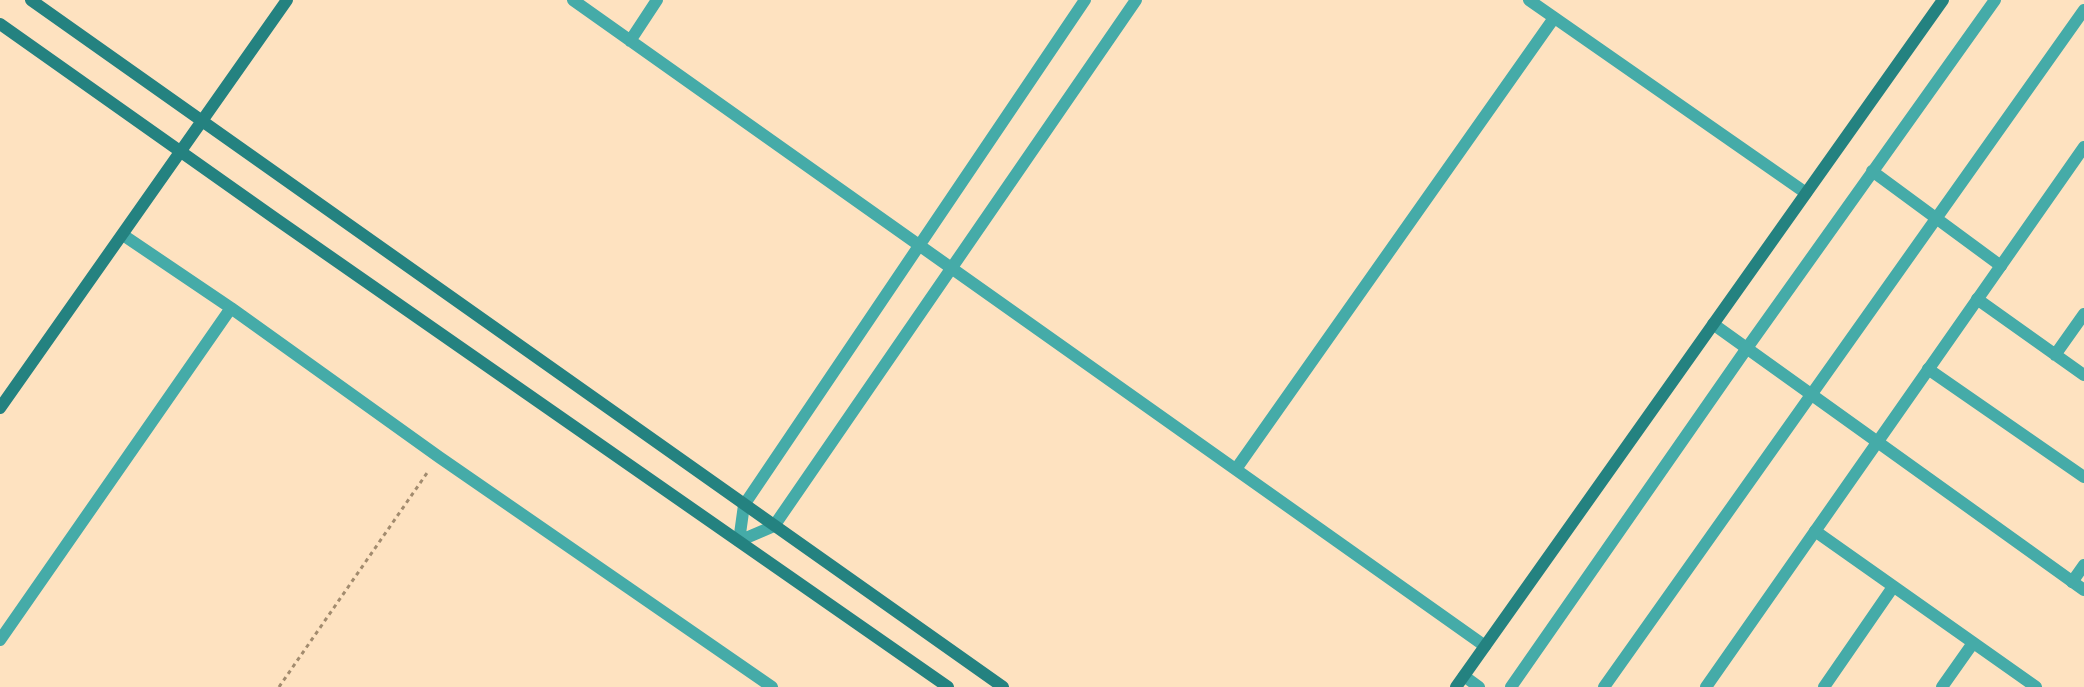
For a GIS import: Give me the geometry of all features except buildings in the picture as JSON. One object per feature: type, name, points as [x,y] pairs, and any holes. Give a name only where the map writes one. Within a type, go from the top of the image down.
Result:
[{"type":"street","points":[[31,0],[1003,687]]},
{"type":"street","points":[[0,408],[287,0]]},
{"type":"street","points":[[572,0],[1485,646]]},
{"type":"street","points":[[630,41],[657,0]]},
{"type":"street","points":[[739,541],[744,504],[1085,0]]},
{"type":"street","points":[[739,541],[774,526],[1136,0]]},
{"type":"street","points":[[1529,0],[1806,193]]},
{"type":"street","points":[[1456,687],[1943,0]]},
{"type":"street","points":[[1511,687],[1747,348],[1995,0]]},
{"type":"street","points":[[1604,687],[2084,10]]},
{"type":"street","points":[[1236,469],[1554,18]]},
{"type":"street","points":[[0,24],[948,687]]},
{"type":"street","points":[[1706,687],[2084,147]]},
{"type":"street","points":[[1872,172],[2001,266]]},
{"type":"street","points":[[123,235],[231,308],[439,456],[772,687]]},
{"type":"street","points":[[1977,299],[2084,375]]},
{"type":"street","points":[[0,640],[231,308]]},
{"type":"street","points":[[2055,355],[2084,314]]},
{"type":"street","points":[[1713,324],[2084,590]]},
{"type":"street","points":[[1928,369],[2084,477]]},
{"type":"street","points":[[1815,531],[2036,687]]},
{"type":"street","points":[[2072,582],[2084,565]]},
{"type":"street","points":[[1824,687],[1893,587]]},
{"type":"street","points":[[1942,687],[1973,643]]},
{"type":"street","points":[[1464,676],[1479,687]]},
{"type":"path","points":[[279,687],[439,456]]}]
